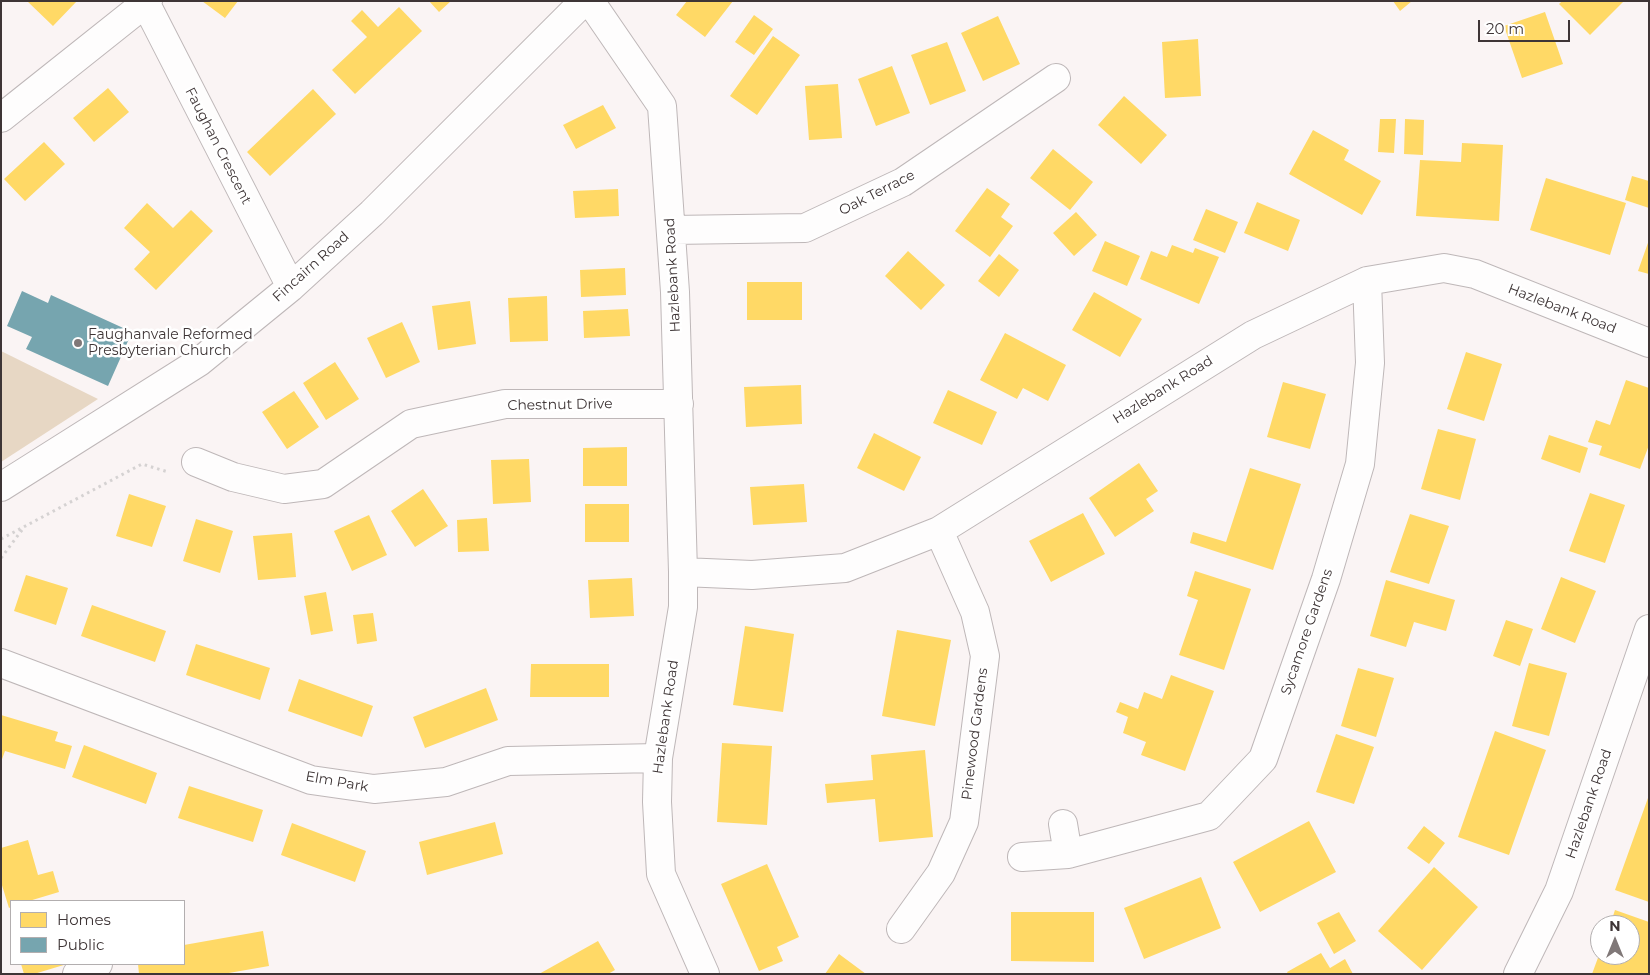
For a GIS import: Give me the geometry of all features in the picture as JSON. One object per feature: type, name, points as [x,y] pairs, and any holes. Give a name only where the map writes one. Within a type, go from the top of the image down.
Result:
[{"type":"street","name":"Fincairn Road","points":[[1,487],[199,362],[291,287],[372,213],[584,1]]},
{"type":"street","name":"Hazlebank Road","points":[[590,1],[662,106],[672,230],[683,607],[658,758],[657,802],[661,874],[705,974]]},
{"type":"street","name":"Faughan Crescent","points":[[1,118],[147,3],[291,287]]},
{"type":"street","name":"Oak Terrace","points":[[672,230],[805,228],[903,182],[1056,78]]},
{"type":"street","name":"Hazlebank Road","points":[[683,572],[752,575],[845,568],[939,530],[1253,335],[1367,281],[1444,268],[1475,274],[1649,343]]},
{"type":"street","name":"Sycamore Gardens","points":[[1022,857],[1068,854],[1209,816],[1263,759],[1326,579],[1360,464],[1370,363],[1367,281]]},
{"type":"street","name":"Chestnut Drive","points":[[196,462],[233,477],[284,490],[324,484],[411,424],[505,404],[678,404]]},
{"type":"street","name":"Pinewood Gardens","points":[[901,929],[941,873],[964,822],[985,656],[975,612],[939,530]]},
{"type":"street","name":"Hazlebank Road","points":[[1518,974],[1559,891],[1649,629]]},
{"type":"street","name":"Elm Park","points":[[1,664],[311,780],[365,788],[374,789],[446,782],[508,761],[658,758]]},
{"type":"street","points":[[1063,824],[1068,854]]},
{"type":"street","points":[[77,974],[96,965]]},
{"type":"path","points":[[1,539],[142,464],[165,472],[196,462]]},
{"type":"path","points":[[1,558],[23,528]]},
{"type":"shaded area","points":[[1,351],[98,399],[1,462]]},
{"type":"building: Homes","points":[[27,1],[77,1],[53,26]]},
{"type":"building: Homes","points":[[202,1],[238,1],[225,18]]},
{"type":"building: Homes","points":[[429,1],[451,1],[439,12]]},
{"type":"building: Homes","points":[[687,1],[733,1],[705,37],[676,15]]},
{"type":"building: Homes","points":[[1393,1],[1412,1],[1400,11]]},
{"type":"building: Homes","points":[[1562,1],[1624,1],[1590,35],[1559,4]]},
{"type":"building: Homes","points":[[399,7],[422,31],[355,94],[332,70],[367,37],[351,21],[362,10],[378,27]]},
{"type":"building: Homes","points":[[1545,12],[1563,64],[1522,78],[1504,26]]},
{"type":"building: Homes","points":[[754,15],[773,29],[754,55],[735,42]]},
{"type":"building: Homes","points":[[998,16],[1020,64],[983,81],[961,33]]},
{"type":"building: Homes","points":[[773,36],[800,55],[757,115],[730,96]]},
{"type":"building: Homes","points":[[1198,39],[1201,96],[1165,98],[1162,42]]},
{"type":"building: Homes","points":[[947,42],[966,91],[930,105],[911,55]]},
{"type":"building: Homes","points":[[892,66],[910,113],[876,126],[858,79]]},
{"type":"building: Homes","points":[[838,84],[842,138],[809,140],[805,86]]},
{"type":"building: Homes","points":[[108,88],[129,112],[94,142],[73,118]]},
{"type":"building: Homes","points":[[313,89],[336,114],[270,176],[247,152]]},
{"type":"building: Homes","points":[[1124,96],[1167,135],[1141,164],[1098,125]]},
{"type":"building: Homes","points":[[603,105],[616,128],[576,149],[563,125]]},
{"type":"building: Homes","points":[[1380,119],[1396,119],[1394,153],[1378,152]]},
{"type":"building: Homes","points":[[1405,119],[1424,120],[1423,155],[1404,154]]},
{"type":"building: Homes","points":[[1313,130],[1349,150],[1344,160],[1381,181],[1362,215],[1289,174]]},
{"type":"building: Homes","points":[[44,142],[65,164],[25,201],[4,179]]},
{"type":"building: Homes","points":[[1462,143],[1503,145],[1499,221],[1416,216],[1420,160],[1461,162]]},
{"type":"building: Homes","points":[[1053,149],[1093,182],[1070,210],[1030,178]]},
{"type":"building: Homes","points":[[1632,176],[1649,181],[1649,208],[1625,200]]},
{"type":"building: Homes","points":[[1546,178],[1626,203],[1610,255],[1530,230]]},
{"type":"building: Homes","points":[[987,188],[1010,204],[1001,217],[1013,226],[990,257],[955,231]]},
{"type":"building: Homes","points":[[618,189],[619,216],[575,218],[573,191]]},
{"type":"building: Homes","points":[[1257,202],[1300,220],[1288,251],[1244,233]]},
{"type":"building: Homes","points":[[147,203],[173,228],[191,210],[213,231],[156,290],[134,269],[150,252],[124,228]]},
{"type":"building: Homes","points":[[1206,209],[1238,222],[1225,253],[1193,240]]},
{"type":"building: Homes","points":[[1076,212],[1097,235],[1074,256],[1053,233]]},
{"type":"building: Homes","points":[[1649,240],[1649,274],[1638,271]]},
{"type":"building: Homes","points":[[1105,241],[1140,256],[1127,286],[1092,271]]},
{"type":"building: Homes","points":[[1172,245],[1193,253],[1195,248],[1219,257],[1199,304],[1140,279],[1151,251],[1167,257]]},
{"type":"building: Homes","points":[[908,251],[945,285],[921,310],[885,276]]},
{"type":"building: Homes","points":[[999,254],[1019,270],[999,297],[978,281]]},
{"type":"building: Homes","points":[[625,268],[626,295],[581,297],[580,270]]},
{"type":"building: Homes","points":[[747,282],[802,282],[802,320],[747,320]]},
{"type":"building: Homes","points":[[1094,292],[1142,319],[1120,357],[1072,330]]},
{"type":"building: Homes","points":[[547,296],[548,341],[510,342],[508,298]]},
{"type":"building: Homes","points":[[470,301],[476,344],[438,350],[432,306]]},
{"type":"building: Homes","points":[[628,309],[630,336],[584,338],[583,311]]},
{"type":"building: Homes","points":[[402,322],[420,362],[386,378],[367,338]]},
{"type":"building: Homes","points":[[1005,333],[1066,365],[1048,401],[1023,388],[1017,399],[980,380]]},
{"type":"building: Homes","points":[[1466,352],[1502,364],[1484,421],[1447,409]]},
{"type":"building: Homes","points":[[335,362],[359,399],[326,420],[303,383]]},
{"type":"building: Homes","points":[[1626,380],[1649,388],[1649,445],[1640,469],[1599,455],[1602,446],[1588,442],[1596,420],[1610,425]]},
{"type":"building: Homes","points":[[1283,382],[1326,394],[1310,449],[1267,437]]},
{"type":"building: Homes","points":[[801,385],[802,424],[746,427],[744,387]]},
{"type":"building: Homes","points":[[948,390],[997,412],[982,445],[933,423]]},
{"type":"building: Homes","points":[[294,391],[319,427],[287,449],[262,412]]},
{"type":"building: Homes","points":[[1438,429],[1476,439],[1460,500],[1421,489]]},
{"type":"building: Homes","points":[[874,433],[921,457],[904,491],[857,468]]},
{"type":"building: Homes","points":[[1549,435],[1588,448],[1580,473],[1541,459]]},
{"type":"building: Homes","points":[[627,447],[627,486],[583,486],[583,448]]},
{"type":"building: Homes","points":[[529,459],[531,502],[493,504],[491,460]]},
{"type":"building: Homes","points":[[1139,463],[1158,491],[1146,499],[1154,511],[1115,537],[1089,498]]},
{"type":"building: Homes","points":[[1250,468],[1301,484],[1273,570],[1190,543],[1193,532],[1226,542]]},
{"type":"building: Homes","points":[[804,484],[807,522],[753,525],[750,487]]},
{"type":"building: Homes","points":[[423,489],[448,526],[415,547],[391,511]]},
{"type":"building: Homes","points":[[1590,493],[1625,505],[1605,563],[1569,551]]},
{"type":"building: Homes","points":[[129,494],[166,506],[152,547],[116,536]]},
{"type":"building: Homes","points":[[585,504],[629,504],[629,542],[585,542]]},
{"type":"building: Homes","points":[[1083,513],[1105,554],[1051,582],[1029,541]]},
{"type":"building: Homes","points":[[1410,514],[1449,526],[1429,584],[1390,572]]},
{"type":"building: Homes","points":[[369,515],[387,555],[352,571],[334,531]]},
{"type":"building: Homes","points":[[487,518],[489,551],[458,552],[457,520]]},
{"type":"building: Homes","points":[[196,519],[233,531],[220,573],[183,561]]},
{"type":"building: Homes","points":[[292,533],[296,577],[258,580],[253,536]]},
{"type":"building: Homes","points":[[1195,571],[1251,589],[1224,670],[1179,655],[1198,600],[1187,596]]},
{"type":"building: Homes","points":[[26,575],[68,588],[56,625],[14,611]]},
{"type":"building: Homes","points":[[1561,577],[1596,591],[1575,643],[1541,629]]},
{"type":"building: Homes","points":[[632,578],[634,616],[590,618],[588,580]]},
{"type":"building: Homes","points":[[1386,580],[1455,600],[1446,631],[1414,622],[1406,647],[1370,636]]},
{"type":"building: Homes","points":[[326,592],[333,631],[311,635],[304,596]]},
{"type":"building: Homes","points":[[92,605],[166,631],[155,662],[81,636]]},
{"type":"building: Homes","points":[[373,613],[377,641],[357,644],[353,615]]},
{"type":"building: Homes","points":[[1506,620],[1533,629],[1520,666],[1493,656]]},
{"type":"building: Homes","points":[[745,626],[794,634],[783,712],[733,705]]},
{"type":"building: Homes","points":[[897,630],[951,640],[935,726],[882,716]]},
{"type":"building: Homes","points":[[196,644],[270,668],[260,700],[186,675]]},
{"type":"building: Homes","points":[[1529,663],[1567,673],[1549,736],[1512,726]]},
{"type":"building: Homes","points":[[531,664],[609,664],[609,697],[530,697]]},
{"type":"building: Homes","points":[[1358,668],[1394,678],[1376,737],[1341,726]]},
{"type":"building: Homes","points":[[1171,675],[1214,691],[1185,771],[1141,755],[1146,742],[1123,733],[1128,717],[1116,712],[1120,702],[1138,709],[1144,692],[1162,699]]},
{"type":"building: Homes","points":[[299,679],[373,706],[362,737],[288,711]]},
{"type":"building: Homes","points":[[486,688],[498,720],[425,748],[413,717]]},
{"type":"building: Homes","points":[[1,715],[58,732],[55,741],[72,746],[65,769],[5,751],[1,762]]},
{"type":"building: Homes","points":[[1495,731],[1546,750],[1509,855],[1458,837]]},
{"type":"building: Homes","points":[[1336,734],[1374,747],[1354,804],[1316,792]]},
{"type":"building: Homes","points":[[722,743],[772,746],[767,825],[717,822]]},
{"type":"building: Homes","points":[[84,745],[157,773],[146,804],[72,777]]},
{"type":"building: Homes","points":[[925,750],[933,837],[879,842],[875,799],[827,803],[825,784],[873,780],[871,755]]},
{"type":"building: Homes","points":[[189,786],[263,810],[253,842],[178,818]]},
{"type":"building: Homes","points":[[1649,798],[1649,902],[1615,890]]},
{"type":"building: Homes","points":[[1309,821],[1336,872],[1260,912],[1233,862]]},
{"type":"building: Homes","points":[[495,822],[503,854],[427,875],[419,842]]},
{"type":"building: Homes","points":[[292,823],[366,851],[355,882],[281,855]]},
{"type":"building: Homes","points":[[1424,826],[1445,843],[1429,864],[1407,848]]},
{"type":"building: Homes","points":[[28,840],[38,875],[53,871],[59,892],[32,900],[10,900],[9,908],[1,882],[1,848]]},
{"type":"building: Homes","points":[[767,864],[799,937],[777,947],[783,961],[759,971],[721,884]]},
{"type":"building: Homes","points":[[1434,867],[1478,907],[1422,970],[1378,931]]},
{"type":"building: Homes","points":[[1201,877],[1221,928],[1144,959],[1124,908]]},
{"type":"building: Homes","points":[[1615,910],[1629,915],[1613,915]]},
{"type":"building: Homes","points":[[1011,912],[1094,912],[1094,962],[1011,961]]},
{"type":"building: Homes","points":[[1339,912],[1356,941],[1334,954],[1317,923]]},
{"type":"building: Homes","points":[[1640,919],[1649,922],[1649,974],[1592,974],[1595,965],[1640,965]]},
{"type":"building: Homes","points":[[263,931],[269,966],[223,974],[139,974],[138,965],[185,965],[185,945]]},
{"type":"building: Homes","points":[[598,941],[615,970],[608,974],[539,974]]},
{"type":"building: Homes","points":[[1321,953],[1330,968],[1345,959],[1353,974],[1288,974],[1287,972]]},
{"type":"building: Homes","points":[[839,954],[866,974],[825,974]]},
{"type":"building: Homes","points":[[21,965],[64,965],[34,974],[24,974]]},
{"type":"building: Public","name":"Faughanvale Reformed Presbyterian Church","points":[[22,291],[48,303],[51,295],[132,332],[108,386],[26,349],[32,337],[7,326]]},
{"type":"place","name":"Faughanvale Reformed Presbyterian Church","points":[[78,343]]}]
